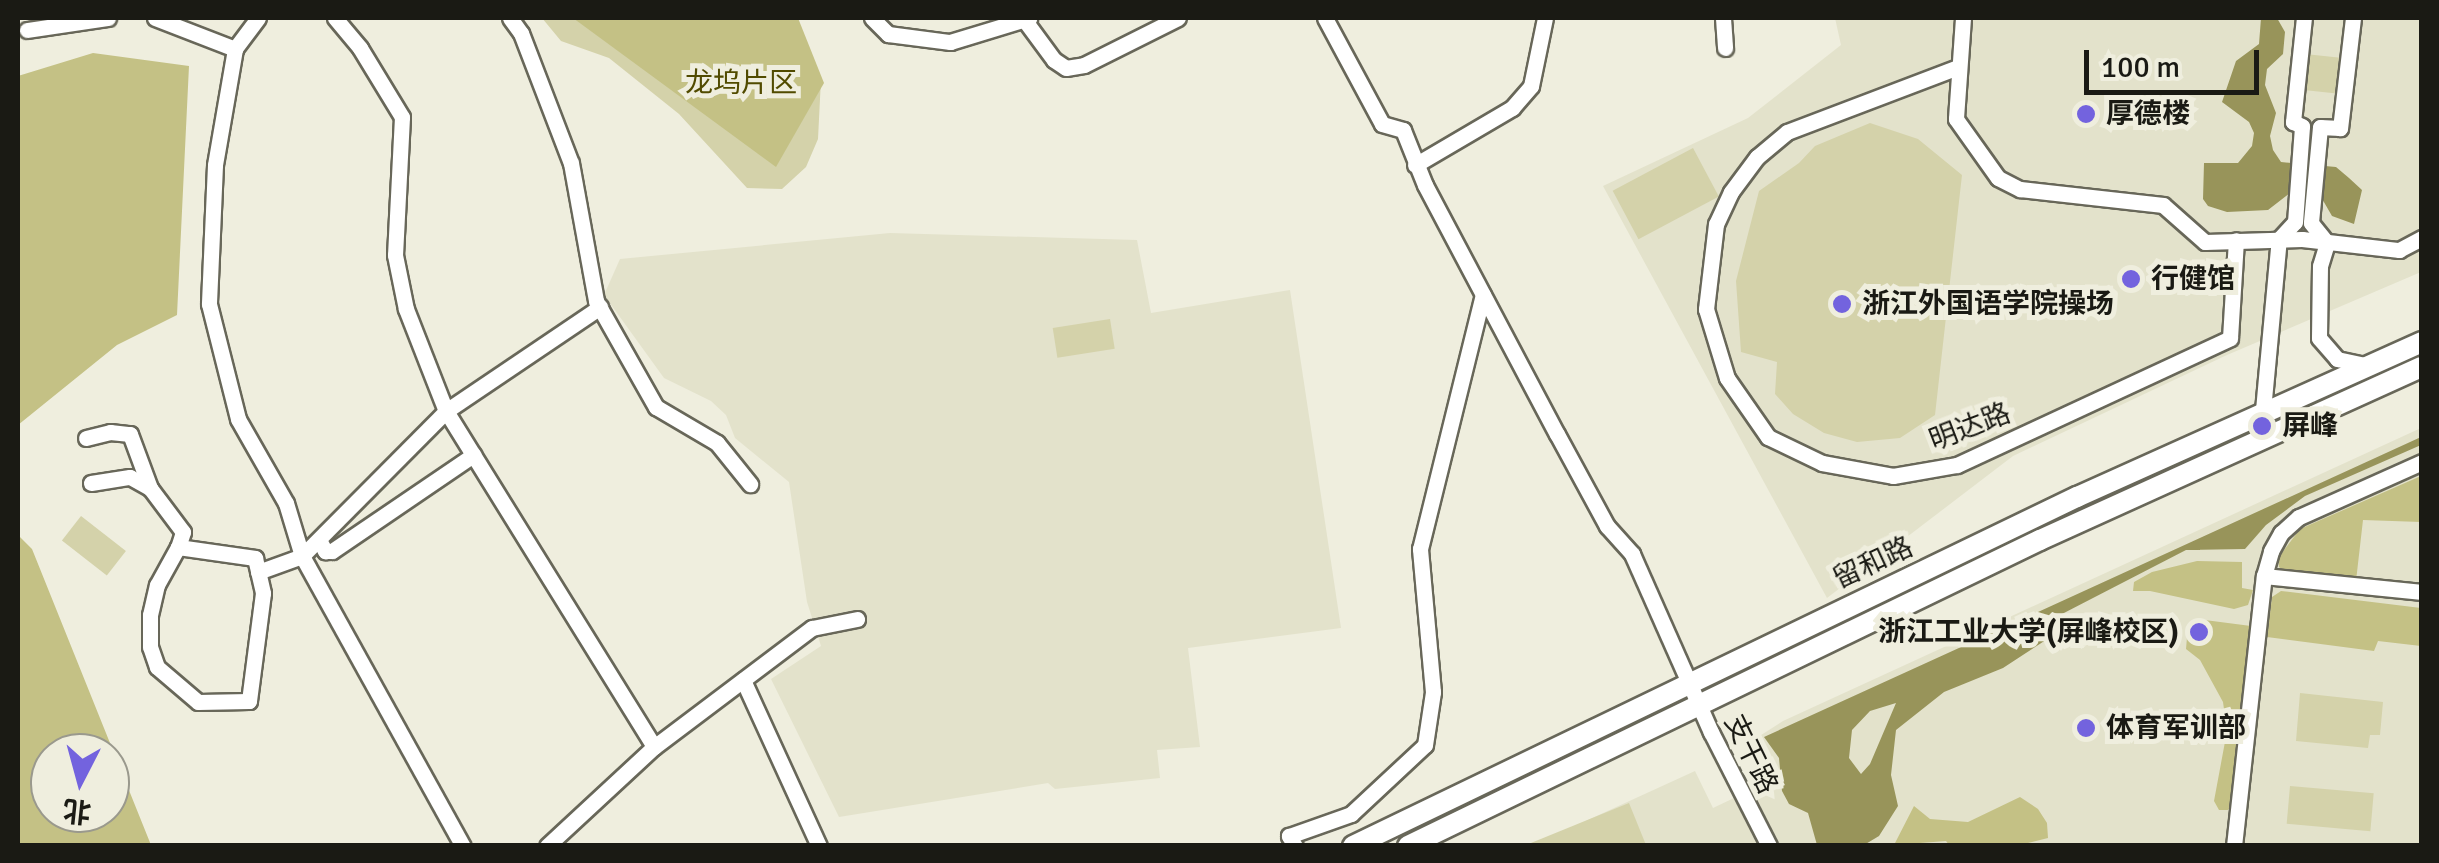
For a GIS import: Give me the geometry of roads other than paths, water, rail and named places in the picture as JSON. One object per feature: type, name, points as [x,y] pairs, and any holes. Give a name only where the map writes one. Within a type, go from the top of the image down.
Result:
[{"type":"main road","name":"留和路","points":[[1353,846],[2262,410],[2422,342]]},
{"type":"main road","name":"留和路","points":[[1408,846],[2057,532],[2422,367]]},
{"type":"street","points":[[27,30],[108,18]]},
{"type":"street","points":[[155,18],[235,49]]},
{"type":"street","points":[[258,18],[235,49],[216,165],[209,304],[238,419],[286,503],[302,556],[462,846]]},
{"type":"street","points":[[335,18],[360,48],[402,117],[395,255],[406,308],[446,412],[654,746]]},
{"type":"street","points":[[510,18],[522,33],[571,163],[600,308],[656,408],[716,443],[750,484]]},
{"type":"street","points":[[872,18],[888,34],[950,42],[1026,19],[1054,60],[1066,68],[1084,65],[1178,18]]},
{"type":"street","name":"支干路","points":[[1324,18],[1382,124],[1404,130],[1415,165],[1483,295],[1608,526],[1632,554],[1769,846]]},
{"type":"street","points":[[1415,165],[1512,108],[1531,86],[1545,18]]},
{"type":"street","points":[[1723,18],[1725,48]]},
{"type":"street","points":[[1963,18],[1956,120],[1998,178],[2020,189],[2163,205],[2205,242],[2279,239],[2399,250],[2422,238]]},
{"type":"street","points":[[2262,410],[2279,239],[2294,222],[2302,126],[2293,122],[2304,18]]},
{"type":"street","points":[[2327,243],[2311,223],[2320,127],[2340,128],[2353,18]]},
{"type":"street","name":"明达路","points":[[1958,66],[1787,132],[1756,156],[1732,192],[1716,224],[1706,309],[1726,378],[1768,437],[1822,463],[1893,476],[1957,465],[2230,338],[2236,240]]},
{"type":"street","points":[[2327,243],[2320,266],[2318,338],[2337,360],[2366,365]]},
{"type":"street","points":[[1295,846],[1288,836],[1351,814],[1425,745],[1433,692],[1420,550],[1483,295]]},
{"type":"street","points":[[258,572],[302,556],[446,412],[600,308]]},
{"type":"street","points":[[86,438],[110,432],[130,434],[150,488],[183,532],[157,585],[150,615],[150,647],[157,667],[198,702],[249,700],[263,593],[255,558],[178,547]]},
{"type":"street","points":[[319,540],[326,551],[332,551],[473,455]]},
{"type":"street","points":[[2234,846],[2264,576],[2281,533],[2299,517],[2422,462]]},
{"type":"street","points":[[91,483],[130,476],[150,488]]},
{"type":"street","points":[[2264,576],[2422,592]]},
{"type":"street","points":[[546,846],[654,746],[812,628],[857,619]]},
{"type":"street","points":[[743,680],[819,846]]},
{"type":"place","name":"厚德楼","points":[[2086,114]]},
{"type":"place","name":"行健馆","points":[[2131,279]]},
{"type":"place","name":"浙江外国语学院操场","points":[[1842,304]]},
{"type":"place","name":"屏峰","points":[[2262,426]]},
{"type":"place","name":"浙江工业大学(屏峰校区)","points":[[2199,632]]},
{"type":"place","name":"体育军训部","points":[[2086,728]]},
{"type":"park label","name":"龙坞片区","points":[[741,83]]}]
